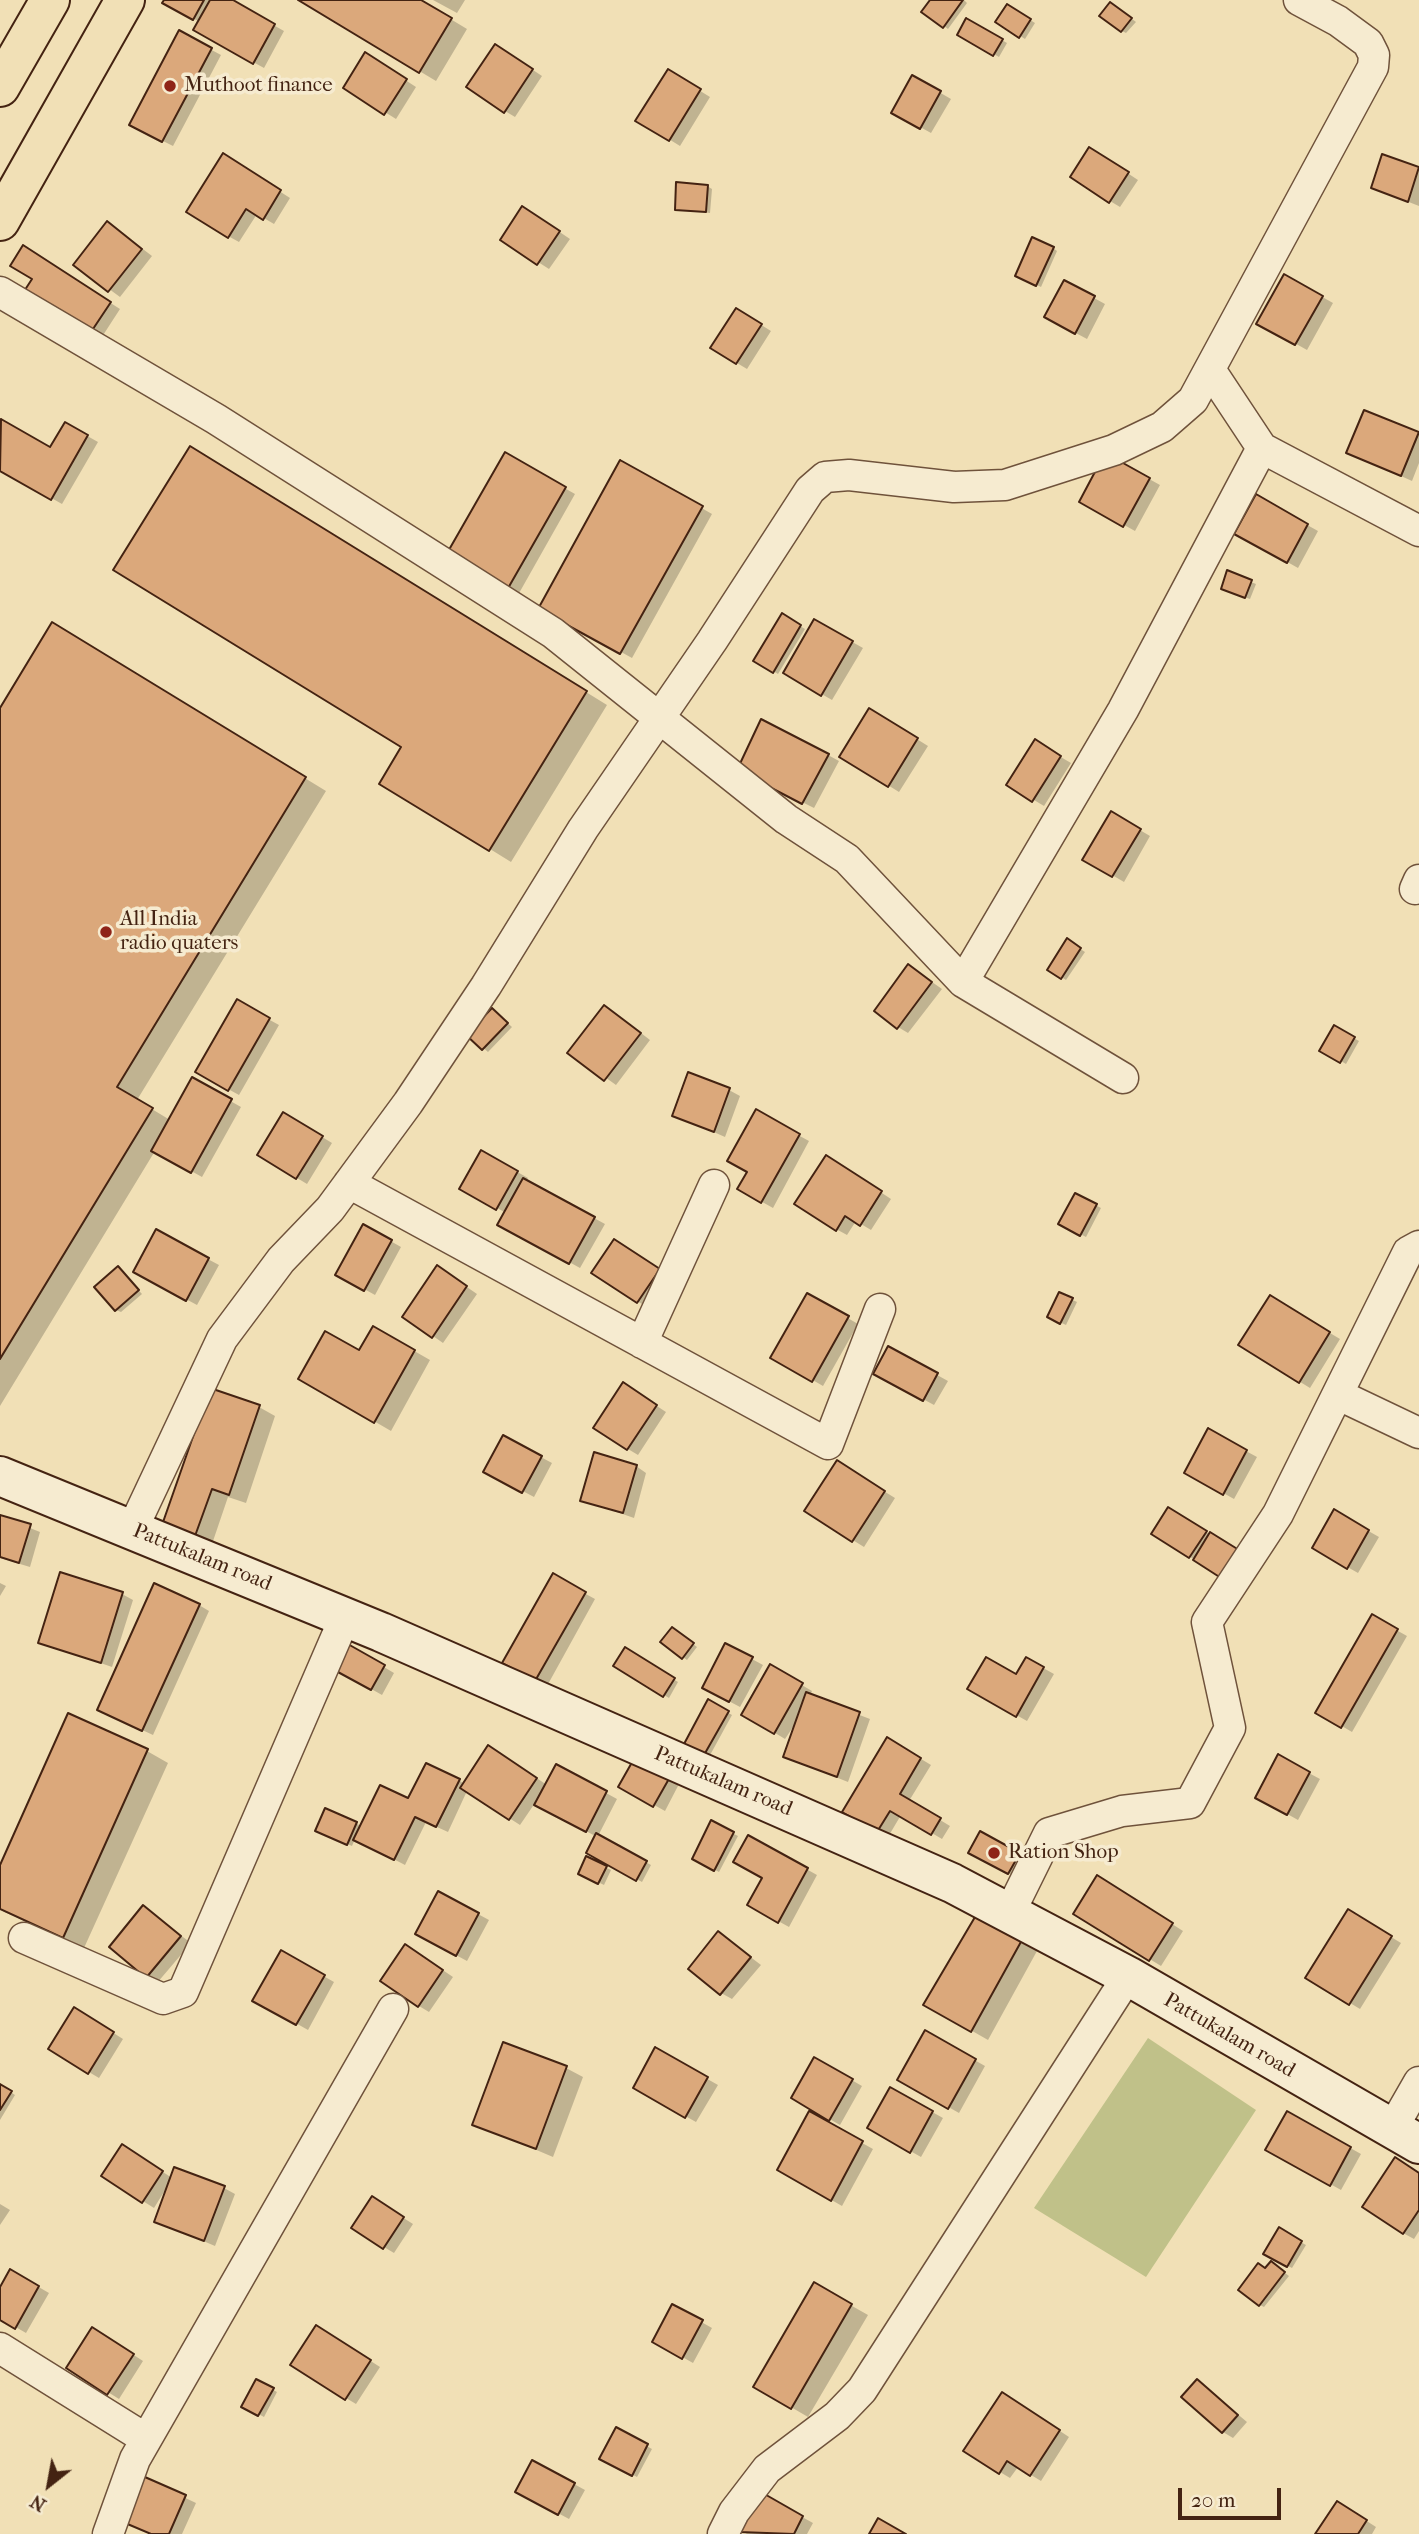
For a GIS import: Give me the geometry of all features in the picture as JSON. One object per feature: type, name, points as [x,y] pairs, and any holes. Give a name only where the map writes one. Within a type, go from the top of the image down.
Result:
[{"type":"highway","points":[[0,221],[125,0]]},
{"type":"highway","points":[[0,88],[38,4]]},
{"type":"main road","name":"Pattukalam road","points":[[0,1476],[345,1617],[952,1883],[1128,1976],[1406,2137]]},
{"type":"street","points":[[132,1530],[222,1339],[281,1260],[330,1209],[439,1056],[583,829],[810,490],[825,477],[849,475],[954,487],[1005,485],[1114,450],[1161,427],[1193,400],[1373,67],[1374,55],[1368,43],[1338,21],[1299,0]]},
{"type":"street","points":[[0,292],[215,419],[493,593],[564,641],[786,819],[847,859],[963,982],[1123,1078]]},
{"type":"street","points":[[1211,371],[1262,449],[1419,531]]},
{"type":"street","points":[[963,982],[1123,710],[1262,449]]},
{"type":"street","points":[[349,1183],[828,1444],[880,1309]]},
{"type":"street","points":[[642,1343],[715,1185]]},
{"type":"street","points":[[1009,1914],[1049,1833],[1122,1811],[1190,1803],[1230,1728],[1207,1622],[1278,1514],[1408,1252],[1419,1246]]},
{"type":"street","points":[[1339,1395],[1419,1433]]},
{"type":"street","points":[[24,1938],[163,1999],[183,1992],[345,1617]]},
{"type":"street","points":[[723,2534],[734,2512],[767,2469],[836,2416],[862,2390],[1128,1976]]},
{"type":"street","points":[[108,2534],[126,2481],[146,2440],[393,2008]]},
{"type":"street","points":[[1406,2137],[1419,2082]]},
{"type":"street","points":[[0,2348],[146,2440]]},
{"type":"green space","points":[[1148,2038],[1256,2110],[1146,2277],[1034,2208]]},
{"type":"building","points":[[164,0],[204,0],[193,20],[162,3]]},
{"type":"building","points":[[210,0],[233,0],[275,24],[253,64],[193,30]]},
{"type":"building","points":[[298,0],[421,0],[452,18],[419,73]]},
{"type":"building","points":[[930,0],[963,0],[943,28],[921,12]]},
{"type":"building","points":[[1110,2],[1132,18],[1121,32],[1099,16]]},
{"type":"building","points":[[1007,4],[1031,19],[1019,38],[995,22]]},
{"type":"building","points":[[966,18],[1003,39],[993,56],[957,35]]},
{"type":"building","name":"Muthoot finance","points":[[179,30],[212,48],[162,142],[129,125]]},
{"type":"building","points":[[495,44],[533,69],[504,113],[466,87]]},
{"type":"building","points":[[365,52],[407,79],[384,115],[343,88]]},
{"type":"building","points":[[668,69],[701,89],[669,141],[635,121]]},
{"type":"building","points":[[912,75],[941,91],[920,129],[891,113]]},
{"type":"building","points":[[1089,147],[1129,172],[1109,203],[1070,177]]},
{"type":"building","points":[[223,153],[281,190],[263,220],[246,209],[228,238],[186,212]]},
{"type":"building","points":[[1382,154],[1419,167],[1408,202],[1371,188]]},
{"type":"building","points":[[676,182],[708,185],[706,212],[675,210]]},
{"type":"building","points":[[522,206],[560,231],[537,265],[500,240]]},
{"type":"building","points":[[107,221],[142,249],[108,292],[73,265]]},
{"type":"building","points":[[1032,237],[1054,247],[1036,286],[1015,276]]},
{"type":"building","points":[[23,245],[111,302],[87,338],[21,296],[32,279],[10,266]]},
{"type":"building","points":[[1284,274],[1323,296],[1295,345],[1256,324]]},
{"type":"building","points":[[1064,280],[1095,296],[1075,334],[1044,317]]},
{"type":"building","points":[[736,308],[762,324],[736,364],[710,348]]},
{"type":"building","points":[[1364,410],[1419,432],[1401,476],[1346,453]]},
{"type":"building","points":[[1,419],[50,447],[65,422],[88,435],[51,500],[0,471]]},
{"type":"building","points":[[190,446],[587,691],[489,851],[379,784],[401,747],[113,570]]},
{"type":"building","points":[[505,452],[566,487],[507,590],[446,555]]},
{"type":"building","points":[[1105,453],[1150,478],[1123,527],[1079,502]]},
{"type":"building","points":[[620,460],[703,506],[620,654],[538,609]]},
{"type":"building","points":[[1256,494],[1308,524],[1287,563],[1234,534]]},
{"type":"building","points":[[1227,570],[1252,580],[1245,598],[1221,589]]},
{"type":"building","points":[[782,613],[801,625],[773,673],[753,661]]},
{"type":"building","points":[[814,619],[853,641],[821,696],[783,673]]},
{"type":"building","name":"All India radio quaters","points":[[52,622],[306,777],[117,1087],[153,1108],[0,1359],[0,708]]},
{"type":"building","points":[[869,708],[918,738],[888,787],[839,757]]},
{"type":"building","points":[[761,719],[829,754],[802,804],[737,770]]},
{"type":"building","points":[[1035,739],[1061,756],[1032,802],[1006,785]]},
{"type":"building","points":[[1111,811],[1141,829],[1112,877],[1082,860]]},
{"type":"building","points":[[1067,938],[1081,948],[1061,979],[1047,970]]},
{"type":"building","points":[[908,964],[932,982],[897,1029],[874,1011]]},
{"type":"building","points":[[237,999],[270,1018],[228,1091],[195,1072]]},
{"type":"building","points":[[604,1005],[641,1033],[604,1081],[567,1053]]},
{"type":"building","points":[[492,1008],[508,1023],[482,1050],[466,1035]]},
{"type":"building","points":[[1334,1025],[1355,1037],[1340,1063],[1319,1051]]},
{"type":"building","points":[[688,1072],[730,1088],[714,1132],[672,1116]]},
{"type":"building","points":[[192,1077],[232,1099],[191,1173],[151,1151]]},
{"type":"building","points":[[756,1109],[800,1134],[761,1203],[737,1189],[747,1172],[727,1161]]},
{"type":"building","points":[[283,1112],[323,1136],[296,1179],[257,1155]]},
{"type":"building","points":[[481,1150],[518,1171],[496,1210],[459,1189]]},
{"type":"building","points":[[826,1155],[882,1191],[860,1226],[845,1216],[836,1231],[794,1204]]},
{"type":"building","points":[[523,1178],[595,1217],[569,1264],[497,1225]]},
{"type":"building","points":[[1075,1193],[1097,1204],[1080,1236],[1058,1224]]},
{"type":"building","points":[[363,1224],[392,1240],[364,1291],[335,1275]]},
{"type":"building","points":[[156,1229],[209,1258],[186,1301],[133,1272]]},
{"type":"building","points":[[614,1239],[660,1269],[637,1303],[591,1273]]},
{"type":"building","points":[[437,1265],[467,1286],[432,1338],[402,1317]]},
{"type":"building","points":[[118,1266],[139,1290],[115,1311],[94,1287]]},
{"type":"building","points":[[1059,1292],[1073,1298],[1060,1324],[1047,1317]]},
{"type":"building","points":[[807,1293],[849,1316],[812,1382],[770,1358]]},
{"type":"building","points":[[1270,1295],[1330,1332],[1299,1383],[1238,1345]]},
{"type":"building","points":[[373,1326],[415,1350],[374,1423],[298,1379],[325,1331],[359,1350]]},
{"type":"building","points":[[888,1346],[938,1373],[923,1401],[873,1374]]},
{"type":"building","points":[[623,1382],[657,1405],[627,1450],[593,1428]]},
{"type":"building","points":[[210,1388],[260,1405],[229,1495],[212,1489],[195,1536],[162,1525]]},
{"type":"building","points":[[1208,1428],[1247,1450],[1223,1495],[1184,1473]]},
{"type":"building","points":[[503,1435],[542,1456],[522,1493],[483,1472]]},
{"type":"building","points":[[594,1452],[637,1465],[623,1513],[580,1501]]},
{"type":"building","points":[[837,1460],[885,1491],[852,1542],[804,1511]]},
{"type":"building","points":[[1168,1507],[1207,1531],[1189,1558],[1151,1534]]},
{"type":"building","points":[[1334,1509],[1369,1530],[1347,1569],[1312,1548]]},
{"type":"building","points":[[0,1515],[31,1524],[19,1563],[0,1557]]},
{"type":"building","points":[[1210,1532],[1239,1550],[1221,1578],[1193,1560]]},
{"type":"building","points":[[60,1572],[123,1592],[101,1663],[38,1643]]},
{"type":"building","points":[[553,1573],[586,1592],[535,1681],[502,1663]]},
{"type":"building","points":[[154,1583],[200,1604],[142,1731],[97,1710]]},
{"type":"building","points":[[1372,1614],[1398,1629],[1341,1728],[1315,1713]]},
{"type":"building","points":[[672,1627],[694,1643],[682,1659],[660,1642]]},
{"type":"building","points":[[339,1639],[385,1665],[371,1690],[325,1665]]},
{"type":"building","points":[[725,1643],[753,1657],[729,1702],[702,1688]]},
{"type":"building","points":[[625,1647],[675,1678],[663,1697],[613,1666]]},
{"type":"building","points":[[986,1657],[1016,1674],[1026,1657],[1044,1667],[1016,1717],[967,1689]]},
{"type":"building","points":[[770,1664],[803,1683],[774,1734],[741,1715]]},
{"type":"building","points":[[806,1692],[860,1712],[837,1777],[783,1757]]},
{"type":"building","points":[[708,1699],[729,1711],[704,1755],[684,1744]]},
{"type":"building","points":[[68,1713],[148,1749],[63,1938],[0,1909],[0,1865]]},
{"type":"building","points":[[887,1737],[921,1758],[900,1794],[941,1818],[931,1835],[890,1811],[877,1832],[842,1812]]},
{"type":"building","points":[[488,1745],[537,1778],[509,1820],[460,1788]]},
{"type":"building","points":[[1278,1754],[1310,1772],[1287,1815],[1255,1798]]},
{"type":"building","points":[[635,1757],[670,1777],[653,1807],[618,1787]]},
{"type":"building","points":[[426,1763],[460,1779],[436,1827],[415,1817],[394,1860],[353,1840],[380,1785],[408,1798]]},
{"type":"building","points":[[556,1764],[607,1791],[586,1832],[534,1805]]},
{"type":"building","points":[[325,1808],[357,1822],[347,1845],[315,1831]]},
{"type":"building","points":[[711,1820],[734,1832],[714,1871],[692,1859]]},
{"type":"building","name":"Ration Shop","points":[[980,1831],[1020,1853],[1008,1874],[968,1853]]},
{"type":"building","points":[[596,1833],[647,1861],[636,1881],[586,1853]]},
{"type":"building","points":[[748,1835],[808,1868],[778,1923],[747,1905],[762,1878],[733,1862]]},
{"type":"building","points":[[586,1856],[607,1866],[598,1884],[578,1874]]},
{"type":"building","points":[[1097,1875],[1173,1923],[1149,1961],[1073,1914]]},
{"type":"building","points":[[438,1891],[479,1913],[456,1956],[415,1934]]},
{"type":"building","points":[[143,1905],[181,1936],[146,1978],[109,1947]]},
{"type":"building","points":[[1348,1909],[1392,1936],[1349,2005],[1305,1978]]},
{"type":"building","points":[[975,1917],[1022,1940],[971,2032],[923,2005]]},
{"type":"building","points":[[718,1931],[751,1957],[720,1995],[688,1969]]},
{"type":"building","points":[[405,1944],[443,1970],[418,2007],[380,1981]]},
{"type":"building","points":[[281,1950],[325,1975],[296,2025],[252,2001]]},
{"type":"building","points":[[74,2007],[114,2032],[88,2074],[48,2049]]},
{"type":"building","points":[[925,2030],[976,2059],[948,2109],[897,2080]]},
{"type":"building","points":[[503,2042],[567,2066],[536,2149],[472,2125]]},
{"type":"building","points":[[655,2047],[708,2077],[685,2118],[633,2088]]},
{"type":"building","points":[[814,2057],[853,2079],[829,2121],[791,2098]]},
{"type":"building","points":[[0,2084],[12,2091],[0,2110]]},
{"type":"building","points":[[890,2087],[933,2111],[910,2153],[867,2128]]},
{"type":"building","points":[[809,2111],[863,2141],[831,2201],[777,2170]]},
{"type":"building","points":[[1287,2111],[1351,2147],[1330,2186],[1265,2150]]},
{"type":"building","points":[[122,2144],[163,2171],[142,2203],[101,2176]]},
{"type":"building","points":[[1395,2157],[1419,2173],[1419,2210],[1403,2234],[1362,2207]]},
{"type":"building","points":[[174,2167],[225,2186],[204,2241],[154,2222]]},
{"type":"building","points":[[372,2196],[404,2217],[383,2249],[351,2228]]},
{"type":"building","points":[[1279,2227],[1302,2241],[1287,2267],[1263,2254]]},
{"type":"building","points":[[1271,2261],[1285,2272],[1259,2306],[1238,2290],[1258,2263],[1265,2268]]},
{"type":"building","points":[[10,2269],[39,2286],[15,2329],[0,2320],[0,2287]]},
{"type":"building","points":[[814,2282],[852,2304],[791,2409],[753,2387]]},
{"type":"building","points":[[672,2304],[703,2320],[682,2359],[652,2342]]},
{"type":"building","points":[[316,2325],[371,2360],[345,2400],[290,2365]]},
{"type":"building","points":[[92,2327],[134,2354],[107,2395],[66,2368]]},
{"type":"building","points":[[256,2379],[274,2388],[258,2416],[241,2407]]},
{"type":"building","points":[[1197,2379],[1238,2415],[1222,2433],[1181,2397]]},
{"type":"building","points":[[1002,2392],[1060,2430],[1030,2476],[1007,2461],[999,2474],[963,2451]]},
{"type":"building","points":[[616,2427],[648,2444],[632,2476],[599,2459]]},
{"type":"building","points":[[532,2460],[575,2483],[558,2515],[515,2492]]},
{"type":"building","points":[[138,2474],[186,2495],[169,2534],[151,2534],[118,2520]]},
{"type":"building","points":[[761,2492],[803,2516],[794,2534],[739,2532]]},
{"type":"building","points":[[1337,2501],[1367,2520],[1358,2534],[1315,2534]]},
{"type":"building","points":[[878,2518],[906,2534],[869,2534]]},
{"type":"place","name":"Muthoot finance","points":[[170,86]]},
{"type":"place","name":"All India radio quaters","points":[[106,932]]},
{"type":"place","name":"Ration Shop","points":[[994,1853]]}]
